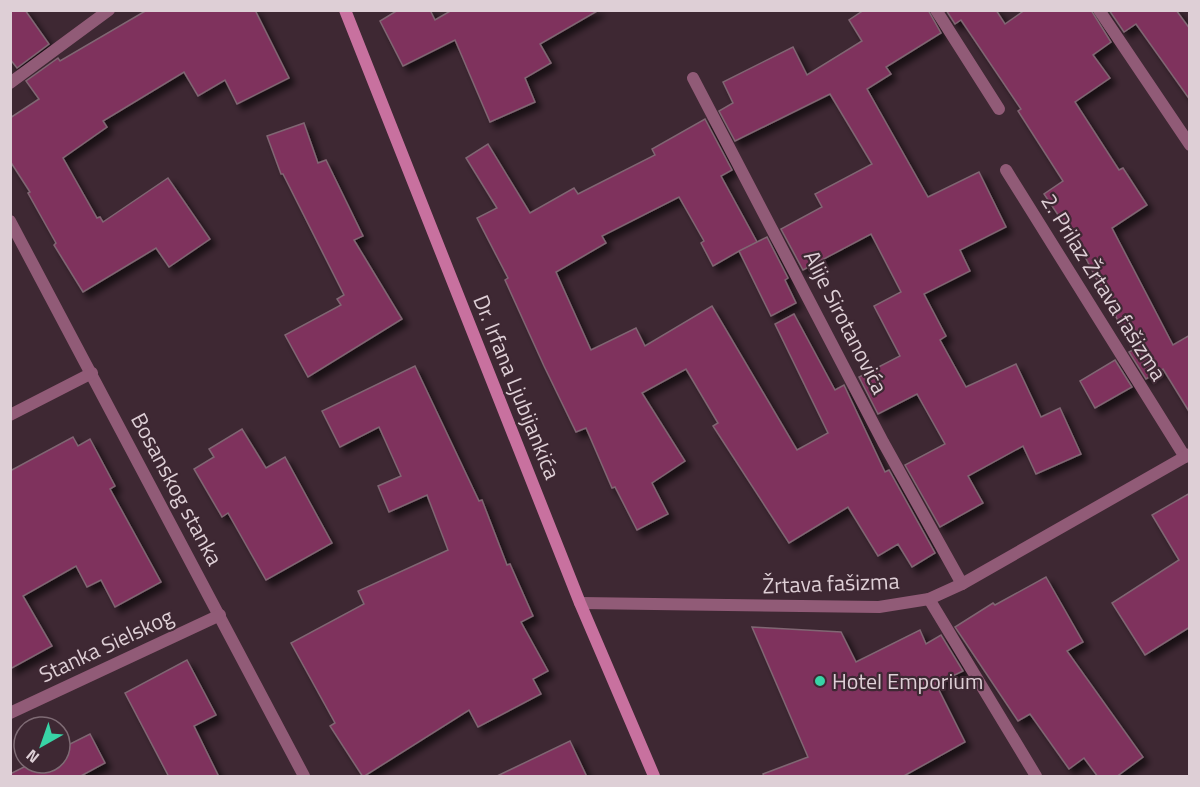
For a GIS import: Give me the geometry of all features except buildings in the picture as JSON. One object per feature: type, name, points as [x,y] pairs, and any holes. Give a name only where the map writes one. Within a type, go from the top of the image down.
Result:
[{"type":"main road","name":"Dr. Irfana Ljubijankića","points":[[345,10],[580,603],[654,777]]},
{"type":"street","points":[[10,83],[110,10]]},
{"type":"street","points":[[936,10],[999,109]]},
{"type":"street","points":[[1099,10],[1190,145]]},
{"type":"street","name":"Alije Sirotanovića","points":[[693,78],[883,442],[963,585]]},
{"type":"street","name":"2. Prilaz Žrtava fašizma","points":[[1006,170],[1187,456]]},
{"type":"street","name":"Bosanskog stanka","points":[[10,221],[92,372],[304,777]]},
{"type":"street","points":[[10,415],[92,372]]},
{"type":"street","name":"Žrtava fašizma","points":[[580,603],[879,607],[929,599],[963,585],[1187,456]]},
{"type":"street","points":[[929,599],[1036,777]]},
{"type":"street","name":"Stanka Sielskog","points":[[10,713],[220,615]]},
{"type":"place","name":"Hotel Emporium","points":[[820,681]]}]
